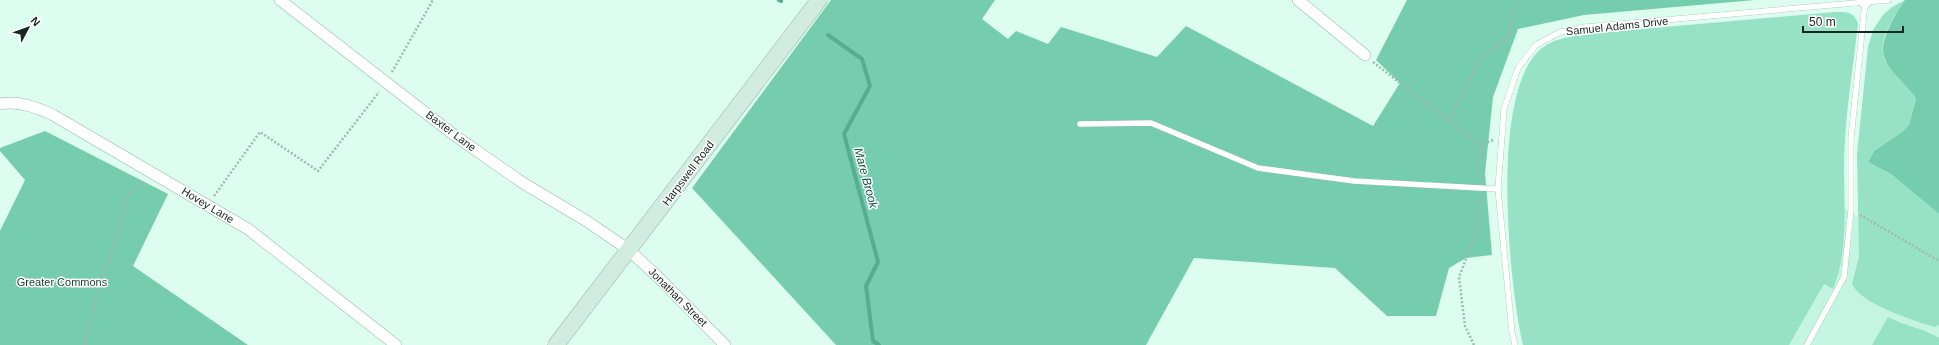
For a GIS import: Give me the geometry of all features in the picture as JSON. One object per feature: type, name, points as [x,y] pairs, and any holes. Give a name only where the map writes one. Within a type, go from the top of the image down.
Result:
[{"type":"main road","name":"Harpswell Road","points":[[556,345],[819,0]]},
{"type":"street","name":"Baxter Lane","points":[[280,0],[454,135],[523,183],[585,220],[629,250]]},
{"type":"street","points":[[1298,0],[1365,55]]},
{"type":"street","name":"Hovey Lane","points":[[0,104],[18,103],[42,110],[208,205],[248,230],[286,257],[396,345]]},
{"type":"street","name":"Jonathan Street","points":[[629,250],[725,345]]},
{"type":"lane","name":"Samuel Adams Drive","points":[[1515,345],[1512,332],[1498,189],[1504,109],[1518,68],[1536,45],[1560,32],[1585,27],[1890,0]]},
{"type":"lane","points":[[1807,345],[1844,277],[1851,210],[1851,138],[1866,2]]},
{"type":"lane","points":[[1080,124],[1151,122],[1258,168],[1354,181],[1498,189]]},
{"type":"path","points":[[208,205],[260,132],[318,171],[386,82],[433,0]]},
{"type":"path","points":[[1450,121],[1481,58],[1509,36],[1516,0]]},
{"type":"path","points":[[1365,55],[1481,145]]},
{"type":"path","points":[[1481,145],[1502,136]]},
{"type":"path","points":[[1474,345],[1465,326],[1459,277],[1476,233],[1480,188],[1481,145]]},
{"type":"path","points":[[84,345],[93,307],[120,226],[127,196],[154,174]]},
{"type":"path","points":[[1851,210],[1877,227],[1939,261]]},
{"type":"shaded area","points":[[1905,0],[1888,28],[1883,43],[1883,51],[1886,62],[1898,78],[1916,97],[1909,125],[1902,132],[1874,151],[1868,162],[1891,174],[1939,214],[1939,325],[1935,327],[1914,321],[1877,305],[1857,291],[1852,284],[1859,257],[1857,154],[1868,47],[1873,30],[1883,15],[1892,7]]},
{"type":"shaded area","points":[[1835,12],[1852,14],[1858,23],[1846,126],[1844,160],[1845,216],[1842,253],[1839,271],[1833,289],[1824,284],[1789,345],[1523,345],[1513,278],[1509,234],[1507,187],[1509,141],[1516,100],[1527,67],[1545,46],[1563,38],[1598,33]]},
{"type":"shaded area","points":[[1838,203],[1871,226],[1939,265],[1939,345],[1759,345]]},
{"type":"shaded area","points":[[1888,317],[1939,338],[1939,345],[1872,345]]},
{"type":"green space","points":[[831,0],[995,0],[982,19],[1008,39],[1016,31],[1048,44],[1061,27],[1157,57],[1186,26],[1373,126],[1400,83],[1376,60],[1407,0],[1755,0],[1584,15],[1518,29],[1493,97],[1485,173],[1492,255],[1466,258],[1449,268],[1436,316],[1387,316],[1335,268],[1194,258],[1146,345],[836,345],[692,188]]},
{"type":"green space","points":[[1905,0],[1939,0],[1939,214],[1891,174],[1868,162],[1874,151],[1902,132],[1909,125],[1916,98],[1890,68],[1883,52],[1885,37],[1897,12]]},
{"type":"green space","name":"Greater Commons","points":[[45,131],[168,194],[133,266],[248,345],[0,345],[0,231],[25,180],[0,151],[0,148]]},
{"type":"waterway","name":"Mare Brook","points":[[828,35],[862,59],[870,86],[844,134],[878,262],[866,286],[873,341],[879,345]]}]
